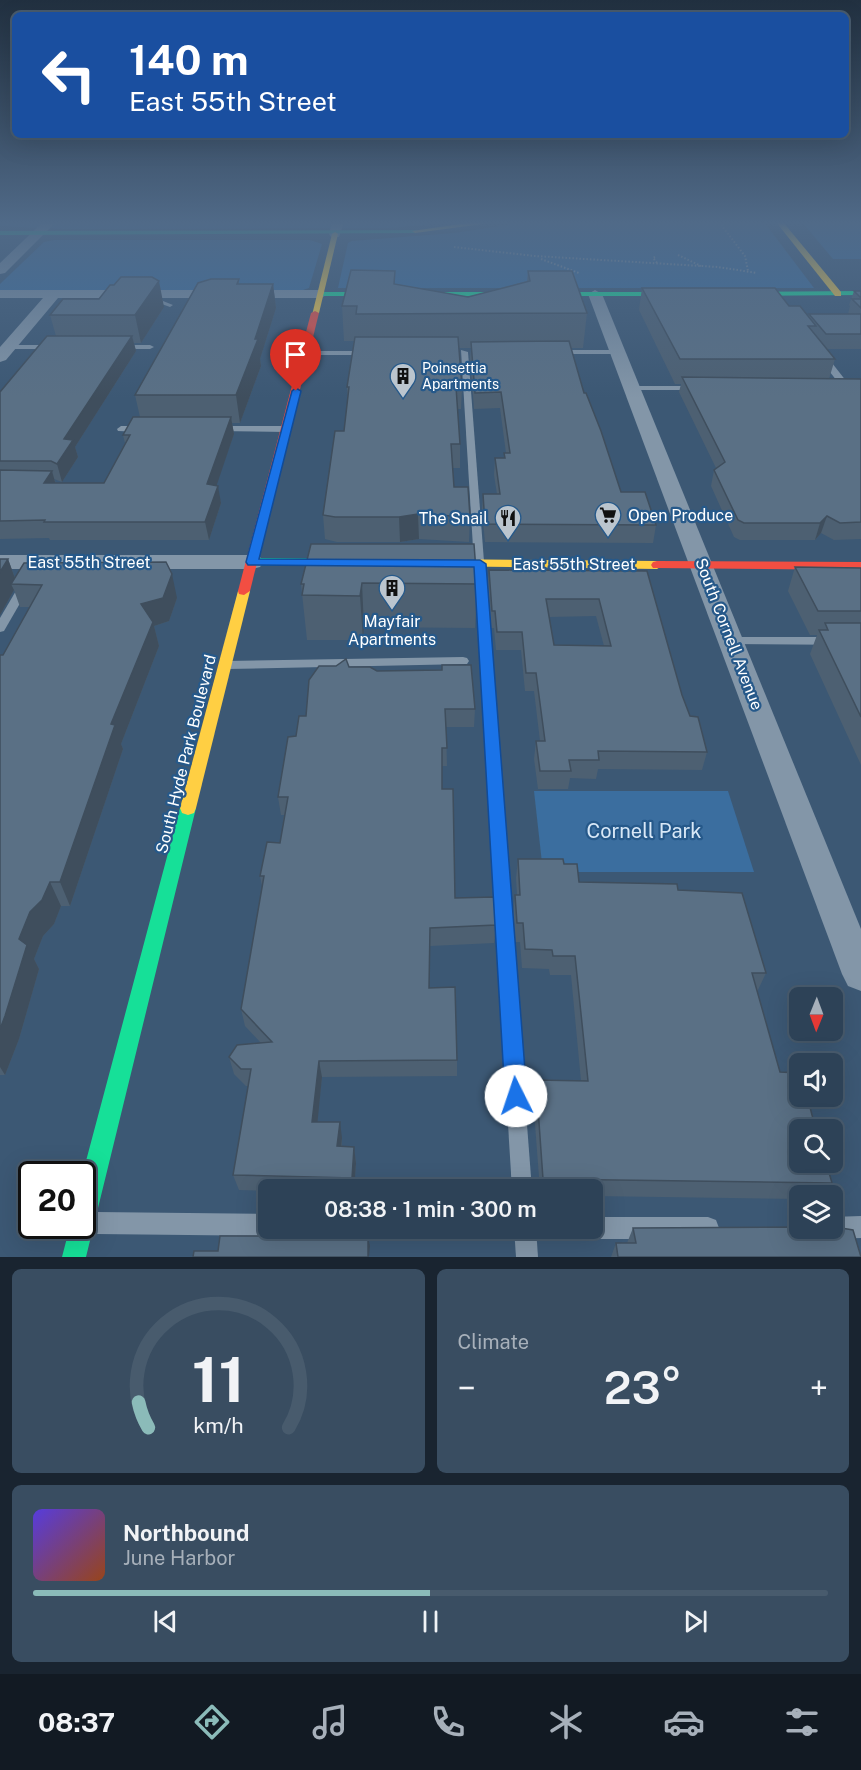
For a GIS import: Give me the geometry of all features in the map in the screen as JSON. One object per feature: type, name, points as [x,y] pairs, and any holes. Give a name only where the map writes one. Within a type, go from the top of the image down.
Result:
[{"type":"main road","name":"South Hyde Park Boulevard","points":[[96,1170],[324,281]]},
{"type":"main road","points":[[826,281],[837,294]]},
{"type":"main road","points":[[722,294],[776,298],[861,293]]},
{"type":"main road","points":[[321,294],[699,294]]},
{"type":"main road","name":"East 55th Street","points":[[252,562],[366,563]]},
{"type":"main road","name":"East 55th Street","points":[[411,563],[861,566]]},
{"type":"main road","name":"South Hyde Park Boulevard","points":[[74,1257],[78,1239]]},
{"type":"street","points":[[0,294],[155,294],[214,298],[321,294]]},
{"type":"street","points":[[4,352],[54,294]]},
{"type":"street","name":"South Cornell Avenue","points":[[595,294],[861,974]]},
{"type":"street","name":"East 55th Street","points":[[0,562],[252,562]]},
{"type":"lane","points":[[155,294],[161,302],[170,304]]},
{"type":"lane","points":[[813,345],[851,388],[836,388]]},
{"type":"lane","points":[[4,352],[63,346]]},
{"type":"lane","points":[[106,346],[150,347]]},
{"type":"lane","points":[[464,352],[521,1179]]},
{"type":"lane","points":[[546,352],[618,352]]},
{"type":"lane","points":[[306,353],[372,353]]},
{"type":"lane","points":[[632,388],[710,388]]},
{"type":"lane","points":[[121,429],[154,429]]},
{"type":"lane","points":[[209,429],[287,429]]},
{"type":"lane","points":[[0,628],[38,562]]},
{"type":"lane","points":[[731,641],[861,641]]},
{"type":"lane","points":[[226,665],[463,661]]},
{"type":"lane","points":[[96,1224],[258,1225]]},
{"type":"lane","points":[[843,1227],[861,1227]]},
{"type":"lane","points":[[603,1228],[730,1228]]},
{"type":"lane","points":[[526,1239],[527,1257]]},
{"type":"green space","points":[[3,281],[311,281],[309,288],[303,290],[0,291],[0,284]]},
{"type":"green space","points":[[340,281],[808,281],[814,288],[338,288]]},
{"type":"green space","name":"Cornell Park","points":[[534,791],[728,791],[754,872],[543,872]]},
{"type":"building","points":[[118,281],[159,281],[135,315],[50,315],[63,299],[99,299],[110,285],[114,285]]},
{"type":"building","points":[[206,281],[238,281],[237,284],[273,284],[255,339],[258,339],[236,395],[135,395],[198,283]]},
{"type":"building","points":[[348,281],[394,281],[394,284],[468,297],[530,281],[575,281],[587,313],[356,314],[357,306],[342,306]]},
{"type":"building","points":[[642,288],[775,288],[789,306],[800,306],[816,326],[808,326],[835,359],[680,359]]},
{"type":"building","points":[[854,291],[861,291],[861,298]]},
{"type":"building","points":[[852,299],[861,299],[861,308]]},
{"type":"building","points":[[809,314],[861,314],[861,334],[826,334]]},
{"type":"building","points":[[47,336],[132,336],[64,439],[73,440],[57,464],[51,461],[0,461],[0,392]]},
{"type":"building","points":[[355,337],[458,337],[462,387],[456,387],[460,444],[451,444],[454,487],[468,487],[470,517],[418,514],[399,517],[323,515],[335,431],[344,431],[349,387],[347,387]]},
{"type":"building","points":[[569,341],[584,393],[586,393],[601,431],[621,492],[645,492],[656,525],[485,524],[483,494],[500,494],[495,458],[505,458],[504,453],[510,453],[501,392],[475,393],[471,342]]},
{"type":"building","points":[[682,377],[861,379],[861,522],[840,523],[827,516],[820,523],[744,523],[738,520],[714,470],[725,462]]},
{"type":"building","points":[[133,417],[231,417],[207,484],[218,486],[205,522],[0,521],[0,470],[52,471],[44,483],[104,483],[130,435],[123,435]]},
{"type":"building","points":[[311,544],[474,544],[477,584],[362,583],[360,596],[302,595],[304,584],[301,584]]},
{"type":"building","points":[[0,559],[8,559],[0,572]]},
{"type":"building","points":[[166,562],[172,574],[163,598],[141,604],[153,622],[111,724],[115,725],[60,882],[50,882],[42,900],[30,912],[19,939],[27,945],[0,1029],[0,655],[3,655],[42,585],[11,584],[24,563]]},
{"type":"building","points":[[795,567],[861,568],[861,611],[818,611]]},
{"type":"building","points":[[489,570],[647,571],[682,695],[690,716],[698,717],[707,752],[598,751],[599,760],[569,760],[571,771],[540,771],[536,741],[545,741],[536,673],[526,673],[522,632],[497,632],[495,611],[492,611]],"holes":[[[546,599],[599,599],[611,646],[554,645]]]},
{"type":"building","points":[[825,623],[861,623],[861,717],[819,630],[828,630]]},
{"type":"building","points":[[346,659],[349,667],[370,667],[377,671],[442,670],[442,665],[471,665],[475,709],[445,709],[447,748],[442,748],[442,789],[453,789],[455,898],[494,897],[496,925],[430,928],[429,988],[455,987],[457,1060],[319,1061],[312,1122],[340,1122],[337,1146],[354,1147],[352,1178],[233,1175],[251,1069],[241,1069],[229,1057],[237,1045],[272,1042],[241,1009],[264,876],[260,876],[267,842],[280,843],[288,797],[278,797],[288,737],[296,736],[299,716],[306,716],[309,680],[319,666],[336,666]]},
{"type":"building","points":[[518,859],[563,859],[564,864],[577,864],[579,882],[677,884],[678,890],[742,893],[766,973],[752,973],[780,1072],[789,1072],[789,1107],[810,1107],[813,1119],[789,1119],[789,1173],[829,1173],[832,1183],[543,1179],[536,1080],[588,1081],[575,956],[553,956],[552,950],[525,949],[523,923],[517,923],[515,895],[520,895]]},
{"type":"building","points":[[789,1227],[789,1239],[843,1239],[843,1228],[853,1230],[861,1257],[618,1257],[616,1243],[636,1243],[633,1228]]},
{"type":"building","points":[[220,1236],[258,1236],[258,1239],[368,1239],[368,1257],[193,1257],[194,1251],[218,1251]]},
{"type":"traffic: fast","points":[[733,294],[861,293]]},
{"type":"traffic: fast","points":[[321,294],[685,294]]},
{"type":"traffic: fast","points":[[252,562],[352,563]]},
{"type":"traffic: fast","points":[[96,1168],[188,808]]},
{"type":"traffic: fast","points":[[74,1257],[79,1239]]},
{"type":"traffic: slow","points":[[315,313],[323,281]]},
{"type":"traffic: slow","points":[[827,281],[838,294]]},
{"type":"traffic: slow","points":[[431,563],[657,565]]},
{"type":"traffic: slow","points":[[188,808],[244,591]]},
{"type":"traffic: jam","points":[[244,591],[315,313]]},
{"type":"traffic: jam","points":[[657,565],[861,566]]},
{"type":"place","name":"Poinsettia Apartments","points":[[403,399]]},
{"type":"place","name":"Open Produce","points":[[608,538]]},
{"type":"place","name":"The Snail","points":[[508,541]]},
{"type":"place","name":"Mayfair Apartments","points":[[392,611]]},
{"type":"route","points":[[296,391],[252,562],[480,564],[516,1096]]}]
